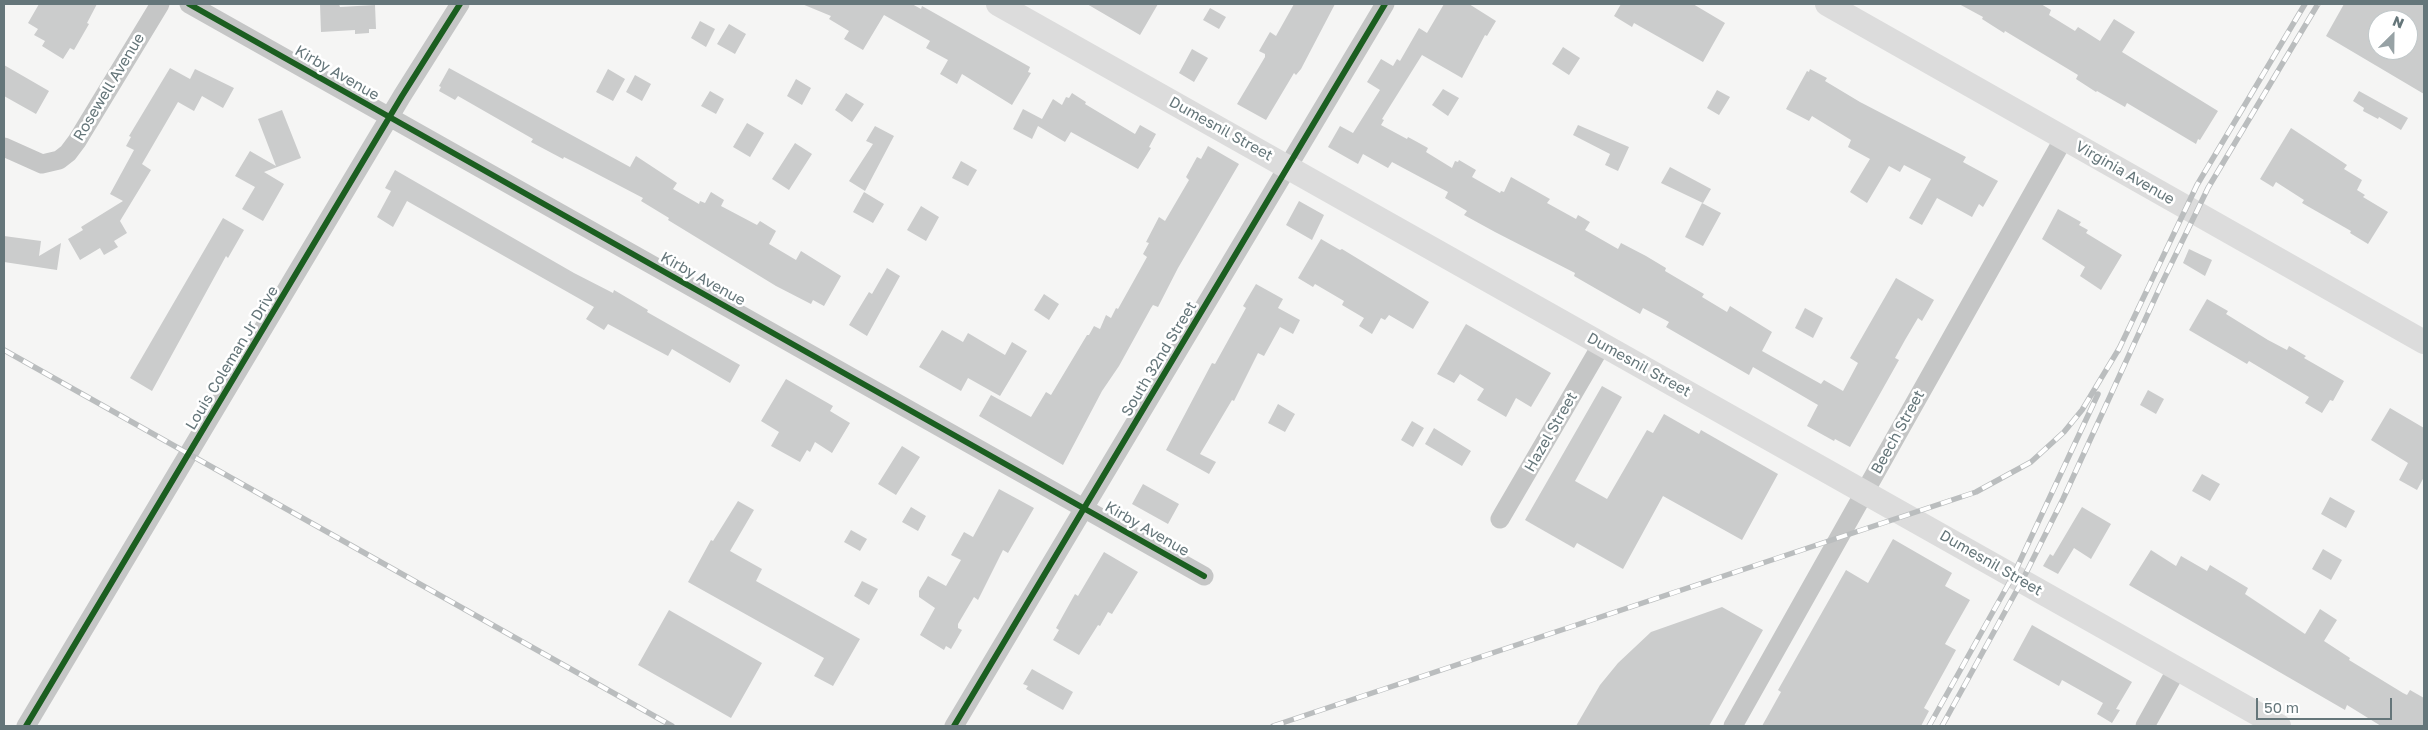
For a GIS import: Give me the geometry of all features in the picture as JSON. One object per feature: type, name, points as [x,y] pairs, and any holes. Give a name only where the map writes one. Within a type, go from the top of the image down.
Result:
[{"type":"main road","name":"Dumesnil Street","points":[[998,4],[2279,726]]},
{"type":"main road","name":"Virginia Avenue","points":[[1827,4],[2424,342]]},
{"type":"street","name":"Rosewell Avenue","points":[[4,147],[42,164],[59,160],[77,141],[160,4]]},
{"type":"street","name":"Kirby Avenue","points":[[190,4],[1204,576]]},
{"type":"street","name":"Louis Coleman Jr Drive","points":[[26,726],[389,117],[460,4]]},
{"type":"street","name":"South 32nd Street","points":[[954,726],[1385,4]]},
{"type":"street","name":"Beech Street","points":[[1733,726],[2064,138]]},
{"type":"street","name":"Hazel Street","points":[[1500,519],[1602,344]]},
{"type":"street","points":[[2145,726],[2177,669]]},
{"type":"building","points":[[39,4],[97,4],[87,23],[89,24],[74,50],[70,48],[63,59],[42,46],[45,41],[34,35],[38,29],[28,23]]},
{"type":"building","points":[[320,4],[339,4],[340,7],[375,5],[376,29],[369,29],[369,33],[355,34],[355,30],[321,32]]},
{"type":"building","points":[[802,4],[912,4],[921,9],[922,6],[1030,67],[1028,72],[1031,73],[1012,105],[962,74],[957,84],[940,74],[948,60],[926,48],[930,41],[884,15],[863,50],[844,39],[849,31],[829,19],[831,16]]},
{"type":"building","points":[[1087,4],[1158,4],[1140,35]]},
{"type":"building","points":[[1294,4],[1335,4],[1301,69],[1296,75],[1294,73],[1266,120],[1237,104],[1265,57],[1265,54],[1259,51],[1270,32],[1276,36]]},
{"type":"building","points":[[1444,4],[1469,4],[1496,21],[1487,36],[1485,35],[1462,78],[1422,55],[1382,119],[1384,120],[1381,125],[1428,148],[1426,152],[1452,168],[1455,161],[1458,162],[1459,160],[1476,170],[1472,177],[1500,193],[1501,191],[1504,192],[1511,177],[1550,199],[1547,203],[1576,219],[1578,215],[1590,222],[1585,230],[1618,249],[1621,243],[1646,256],[1666,268],[1665,271],[1704,294],[1702,297],[1727,312],[1730,306],[1772,332],[1762,351],[1821,384],[1824,380],[1843,391],[1858,363],[1850,358],[1896,278],[1934,300],[1922,321],[1918,318],[1905,340],[1895,358],[1899,360],[1850,447],[1835,439],[1834,441],[1807,426],[1818,405],[1753,367],[1749,375],[1666,327],[1669,322],[1643,308],[1640,314],[1574,276],[1575,273],[1464,215],[1467,211],[1445,198],[1448,192],[1392,162],[1388,168],[1363,154],[1358,164],[1328,147],[1340,126],[1353,133],[1380,90],[1367,82],[1381,59],[1393,66],[1397,59],[1400,61],[1419,28],[1427,33]]},
{"type":"building","points":[[1621,4],[1693,4],[1725,23],[1703,62],[1634,23],[1632,27],[1614,16]]},
{"type":"building","points":[[1959,4],[2041,4],[2051,10],[2049,15],[2075,31],[2078,27],[2100,41],[2114,19],[2135,32],[2122,52],[2218,111],[2196,144],[2127,103],[2125,107],[2096,92],[2076,79],[2078,75],[2005,31],[2004,33],[1982,19],[1983,17]]},
{"type":"building","points":[[2344,4],[2424,4],[2424,94],[2326,36]]},
{"type":"building","points":[[1210,8],[1226,17],[1219,29],[1203,20]]},
{"type":"building","points":[[700,21],[715,29],[706,47],[691,38]]},
{"type":"building","points":[[729,24],[746,34],[735,54],[717,44]]},
{"type":"building","points":[[1563,47],[1580,58],[1569,75],[1552,64]]},
{"type":"building","points":[[1192,49],[1208,58],[1194,82],[1179,73]]},
{"type":"building","points":[[4,65],[49,91],[36,114],[4,96]]},
{"type":"building","points":[[170,68],[190,79],[195,69],[234,88],[223,108],[202,96],[194,111],[178,102],[142,164],[151,170],[120,221],[127,233],[114,241],[118,247],[104,255],[100,248],[80,260],[68,239],[83,230],[81,227],[123,201],[110,194],[134,150],[126,146],[131,137],[129,136]]},
{"type":"building","points":[[449,68],[630,167],[636,156],[677,183],[673,189],[699,204],[700,201],[705,203],[711,192],[724,200],[721,206],[757,225],[760,221],[776,231],[769,244],[796,260],[801,251],[841,276],[824,306],[813,300],[811,304],[776,286],[668,220],[669,218],[641,201],[643,198],[531,142],[533,139],[458,96],[455,100],[439,91],[441,87],[439,86]]},
{"type":"building","points":[[608,69],[625,79],[613,101],[596,92]]},
{"type":"building","points":[[1810,69],[1827,78],[1825,81],[1860,102],[1966,157],[1963,162],[1998,181],[1983,207],[1979,204],[1972,217],[1937,198],[1922,225],[1909,218],[1931,179],[1904,165],[1900,172],[1889,166],[1867,203],[1850,192],[1870,159],[1848,147],[1851,140],[1812,116],[1809,121],[1786,109],[1807,71],[1809,72]]},
{"type":"building","points":[[635,75],[651,84],[642,101],[626,92]]},
{"type":"building","points":[[796,79],[811,88],[802,105],[787,96]]},
{"type":"building","points":[[1443,89],[1459,98],[1448,116],[1432,105]]},
{"type":"building","points":[[1717,90],[1730,97],[1719,115],[1707,108]]},
{"type":"building","points":[[710,91],[724,99],[716,114],[701,106]]},
{"type":"building","points":[[2359,91],[2408,118],[2401,130],[2379,117],[2378,119],[2363,111],[2364,108],[2353,101]]},
{"type":"building","points":[[846,93],[864,104],[852,122],[835,110]]},
{"type":"building","points":[[1072,93],[1086,102],[1085,104],[1135,134],[1140,125],[1156,134],[1149,147],[1151,148],[1138,169],[1071,132],[1065,142],[1038,126],[1032,139],[1013,129],[1023,109],[1042,119],[1053,99],[1062,105],[1066,97],[1069,98]]},
{"type":"building","points":[[282,110],[301,158],[264,172],[284,184],[263,221],[242,209],[255,187],[235,176],[250,151],[276,166],[258,119]]},
{"type":"building","points":[[747,123],[764,133],[750,157],[733,147]]},
{"type":"building","points":[[1578,125],[1629,147],[1618,171],[1605,165],[1610,154],[1573,135]]},
{"type":"building","points":[[875,126],[894,136],[865,191],[849,181],[873,144],[866,141]]},
{"type":"building","points":[[2291,128],[2347,165],[2344,169],[2362,180],[2357,190],[2365,195],[2363,197],[2388,212],[2368,244],[2350,233],[2351,231],[2302,203],[2304,200],[2276,182],[2273,187],[2260,179]]},
{"type":"building","points":[[795,143],[812,154],[789,190],[772,179]]},
{"type":"building","points":[[1208,146],[1239,164],[1178,268],[1158,307],[1153,305],[1151,308],[1119,366],[1102,391],[1063,465],[979,416],[991,395],[1031,417],[1046,392],[1051,395],[1094,326],[1100,329],[1106,315],[1111,318],[1116,308],[1118,309],[1147,257],[1143,254],[1149,243],[1146,242],[1159,217],[1165,221],[1189,180],[1186,177],[1197,157],[1201,159]]},
{"type":"building","points":[[961,161],[977,170],[968,186],[952,178]]},
{"type":"building","points":[[1670,167],[1711,189],[1703,203],[1661,183]]},
{"type":"building","points":[[395,170],[574,273],[613,293],[614,290],[648,310],[647,312],[740,365],[730,383],[672,349],[668,356],[608,324],[604,330],[586,319],[594,307],[407,201],[393,227],[377,217],[391,191],[385,188]]},
{"type":"building","points":[[864,192],[884,204],[873,223],[853,212]]},
{"type":"building","points":[[1299,201],[1324,215],[1312,240],[1286,225]]},
{"type":"building","points":[[1702,203],[1721,213],[1703,246],[1685,237]]},
{"type":"building","points":[[921,206],[939,217],[926,241],[907,230]]},
{"type":"building","points":[[2058,209],[2081,222],[2079,225],[2088,230],[2086,233],[2122,255],[2101,290],[2080,276],[2085,267],[2042,239]]},
{"type":"building","points":[[223,218],[244,230],[228,258],[226,256],[152,391],[130,378]]},
{"type":"building","points":[[4,236],[41,241],[39,256],[61,243],[57,270],[4,262]]},
{"type":"building","points":[[1321,239],[1340,250],[1342,249],[1429,302],[1413,329],[1389,315],[1385,320],[1381,318],[1372,334],[1359,326],[1364,318],[1342,305],[1344,301],[1315,284],[1313,287],[1298,278]]},
{"type":"building","points":[[2189,249],[2212,260],[2205,276],[2183,263]]},
{"type":"building","points":[[887,268],[900,276],[867,336],[849,325],[869,292],[872,294]]},
{"type":"building","points":[[1256,284],[1283,299],[1278,308],[1300,320],[1293,334],[1280,327],[1264,356],[1258,353],[1234,401],[1232,400],[1200,454],[1216,462],[1209,474],[1166,450],[1212,363],[1215,364],[1246,308],[1243,306]]},
{"type":"building","points":[[1044,294],[1059,304],[1049,320],[1034,310]]},
{"type":"building","points":[[2207,299],[2228,311],[2226,314],[2268,340],[2287,350],[2289,346],[2306,356],[2304,358],[2344,381],[2333,401],[2330,400],[2322,413],[2305,403],[2309,397],[2249,361],[2247,364],[2189,330]]},
{"type":"building","points":[[1805,308],[1823,318],[1813,338],[1795,328]]},
{"type":"building","points":[[1466,324],[1551,373],[1531,407],[1516,398],[1506,417],[1477,400],[1484,389],[1460,374],[1454,383],[1437,374]]},
{"type":"building","points":[[942,330],[963,342],[968,333],[1005,355],[1012,342],[1027,351],[1000,396],[968,378],[961,391],[919,367]]},
{"type":"building","points":[[786,379],[833,406],[830,411],[850,423],[832,453],[815,442],[810,452],[807,450],[800,462],[771,446],[779,432],[761,421]]},
{"type":"building","points":[[1602,386],[1622,397],[1575,481],[1607,499],[1647,430],[1653,433],[1664,414],[1699,434],[1701,430],[1778,474],[1742,540],[1663,496],[1623,569],[1577,543],[1574,548],[1525,520]]},
{"type":"building","points":[[2148,390],[2164,399],[2156,414],[2140,405]]},
{"type":"building","points":[[1278,404],[1295,414],[1285,432],[1268,423]]},
{"type":"building","points":[[2390,408],[2424,428],[2424,477],[2417,490],[2399,480],[2408,463],[2371,440]]},
{"type":"building","points":[[1412,421],[1424,428],[1413,447],[1401,440]]},
{"type":"building","points":[[1434,428],[1471,451],[1462,466],[1425,444]]},
{"type":"building","points":[[902,446],[920,457],[896,495],[878,484]]},
{"type":"building","points":[[2202,474],[2220,484],[2210,501],[2192,491]]},
{"type":"building","points":[[1143,484],[1179,504],[1168,524],[1132,504]]},
{"type":"building","points":[[999,489],[1034,508],[1008,553],[1003,550],[978,600],[974,597],[958,624],[958,628],[962,630],[951,649],[946,646],[944,650],[920,635],[935,608],[919,597],[919,591],[928,576],[946,586],[961,560],[951,555],[964,532],[973,537]]},
{"type":"building","points":[[2330,497],[2355,511],[2346,528],[2321,514]]},
{"type":"building","points":[[738,501],[754,510],[730,551],[762,569],[756,581],[860,639],[833,686],[814,676],[824,658],[688,582],[711,540],[713,541]]},
{"type":"building","points":[[911,507],[926,516],[918,531],[902,522]]},
{"type":"building","points":[[2082,507],[2111,524],[2091,559],[2074,548],[2058,574],[2043,566],[2050,554],[2053,556]]},
{"type":"building","points":[[851,530],[867,539],[860,551],[844,542]]},
{"type":"building","points":[[1893,539],[1952,573],[1945,586],[1970,600],[1945,644],[1956,650],[1924,708],[1929,711],[1921,726],[1762,726],[1781,692],[1778,690],[1846,570],[1868,583]]},
{"type":"building","points":[[2323,549],[2342,560],[2331,580],[2312,569]]},
{"type":"building","points":[[2151,550],[2176,566],[2181,556],[2207,571],[2210,565],[2248,588],[2245,594],[2305,634],[2320,609],[2337,620],[2324,641],[2350,658],[2349,660],[2403,693],[2407,695],[2410,690],[2424,698],[2424,726],[2381,726],[2347,705],[2345,710],[2129,585]]},
{"type":"building","points":[[1104,552],[1138,572],[1112,614],[1108,612],[1079,655],[1053,640],[1059,630],[1056,628],[1075,594],[1078,596]]},
{"type":"building","points":[[862,581],[878,589],[869,605],[854,596]]},
{"type":"building","points":[[1722,607],[1763,630],[1709,726],[1576,726],[1600,685],[1618,663],[1651,632]]},
{"type":"building","points":[[669,610],[762,663],[731,718],[638,665]]},
{"type":"building","points":[[2032,625],[2132,682],[2116,709],[2120,710],[2112,723],[2097,714],[2103,703],[2062,680],[2059,686],[2013,660]]},
{"type":"building","points":[[1032,669],[1073,692],[1063,710],[1026,689],[1028,686],[1023,684]]},
{"type":"railway","points":[[2118,351],[2197,185],[2305,4]]},
{"type":"railway","points":[[1942,726],[2022,581],[2063,499],[2161,285],[2208,188],[2318,4]]},
{"type":"railway","points":[[1273,726],[1976,492],[2031,462],[2064,432],[2082,410],[2120,347]]},
{"type":"railway","points":[[4,350],[672,726]]},
{"type":"railway","points":[[1929,726],[2013,576],[2098,394]]},
{"type":"cycle path","points":[[189,4],[1204,576]]},
{"type":"cycle path","points":[[26,726],[402,96],[460,4]]},
{"type":"cycle path","points":[[954,726],[1385,4]]}]
